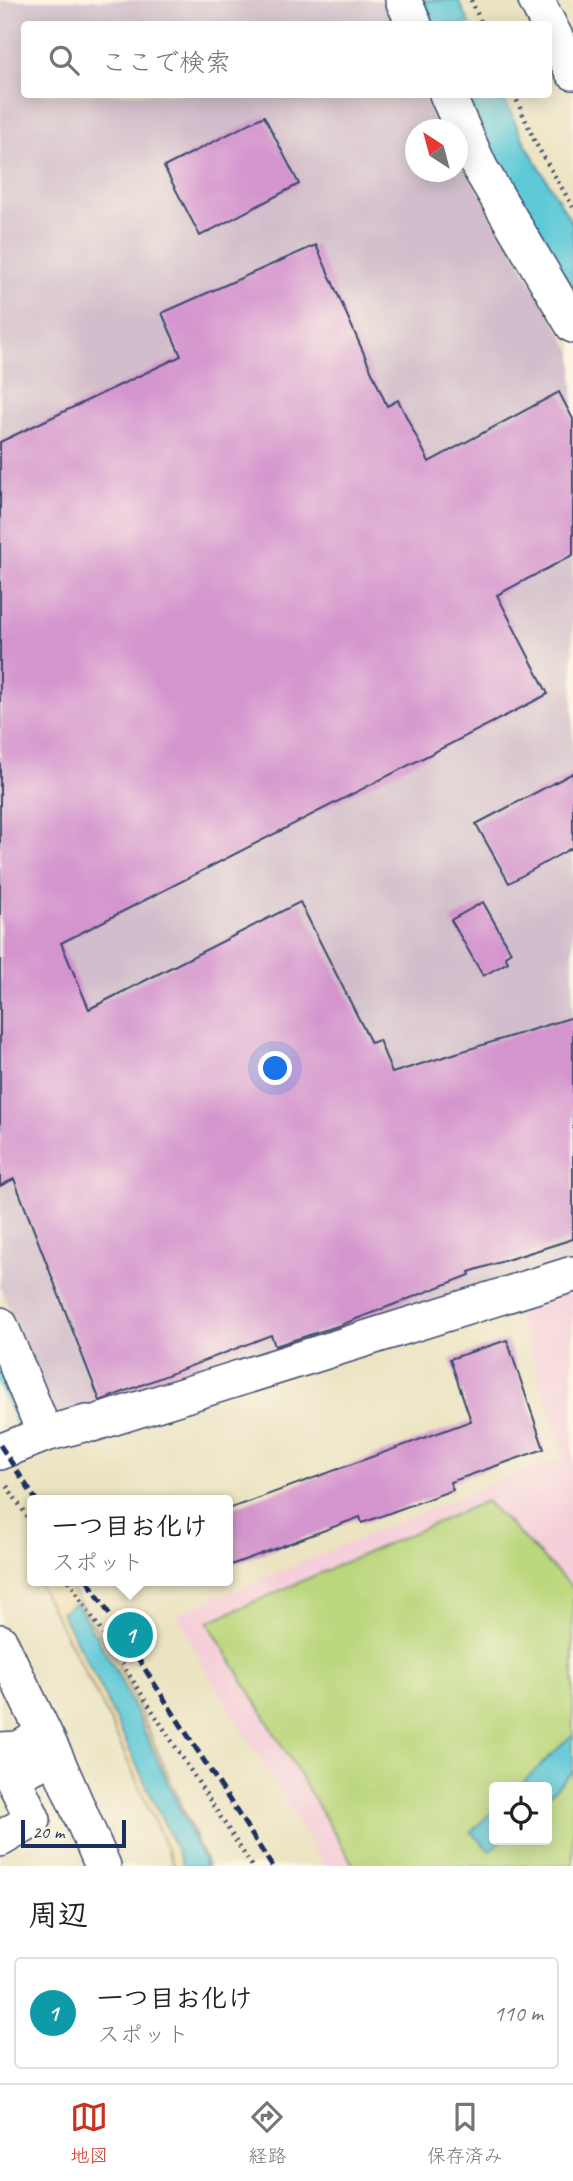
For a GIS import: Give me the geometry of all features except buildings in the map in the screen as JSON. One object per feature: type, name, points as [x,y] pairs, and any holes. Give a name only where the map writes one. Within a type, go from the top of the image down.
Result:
[{"type":"street","points":[[403,0],[413,21]]},
{"type":"street","points":[[536,0],[547,21]]},
{"type":"street","points":[[552,31],[573,72]]},
{"type":"street","points":[[449,98],[480,168],[565,287],[573,325]]},
{"type":"street","points":[[0,1325],[22,1451],[87,1423],[92,1424],[573,1274]]},
{"type":"street","points":[[0,1642],[103,1866]]},
{"type":"street","points":[[0,1750],[49,1745]]},
{"type":"street","points":[[13,1866],[0,1839],[33,1820],[12,1776],[49,1745]]},
{"type":"path","points":[[471,0],[481,21]]},
{"type":"path","points":[[516,98],[536,144],[573,207]]},
{"type":"path","points":[[22,1451],[28,1495]]},
{"type":"path","points":[[72,1586],[252,1866]]},
{"type":"shaded area","points":[[0,0],[384,0],[394,21],[21,21],[21,98],[430,98],[441,119],[405,119],[405,182],[468,182],[468,171],[573,354],[573,1264],[58,1426],[0,1287]]},
{"type":"shaded area","points":[[573,1284],[573,1866],[325,1866],[206,1670],[177,1614],[531,1467],[565,1458],[513,1304]]},
{"type":"green space","points":[[486,1501],[573,1588],[573,1866],[354,1866],[208,1622]]},
{"type":"sand","points":[[40,1586],[69,1586],[121,1669],[208,1866],[174,1866],[106,1712]]},
{"type":"water","points":[[423,0],[458,0],[468,21],[433,21]]},
{"type":"water","points":[[467,98],[503,98],[524,141],[573,225],[573,291],[494,155]]},
{"type":"water","points":[[76,1603],[117,1672],[206,1866],[184,1866],[98,1682],[61,1612]]},
{"type":"water","points":[[573,1734],[573,1771],[552,1792],[552,1782],[523,1782]]},
{"type":"water","points":[[489,1815],[489,1845],[497,1845],[490,1851],[471,1832]]},
{"type":"waterway","points":[[0,1377],[18,1418]]},
{"type":"railway","points":[[0,1445],[33,1495]]},
{"type":"railway","points":[[91,1586],[272,1866]]},
{"type":"place","name":"一つ目お化け","points":[[130,1635]]}]
